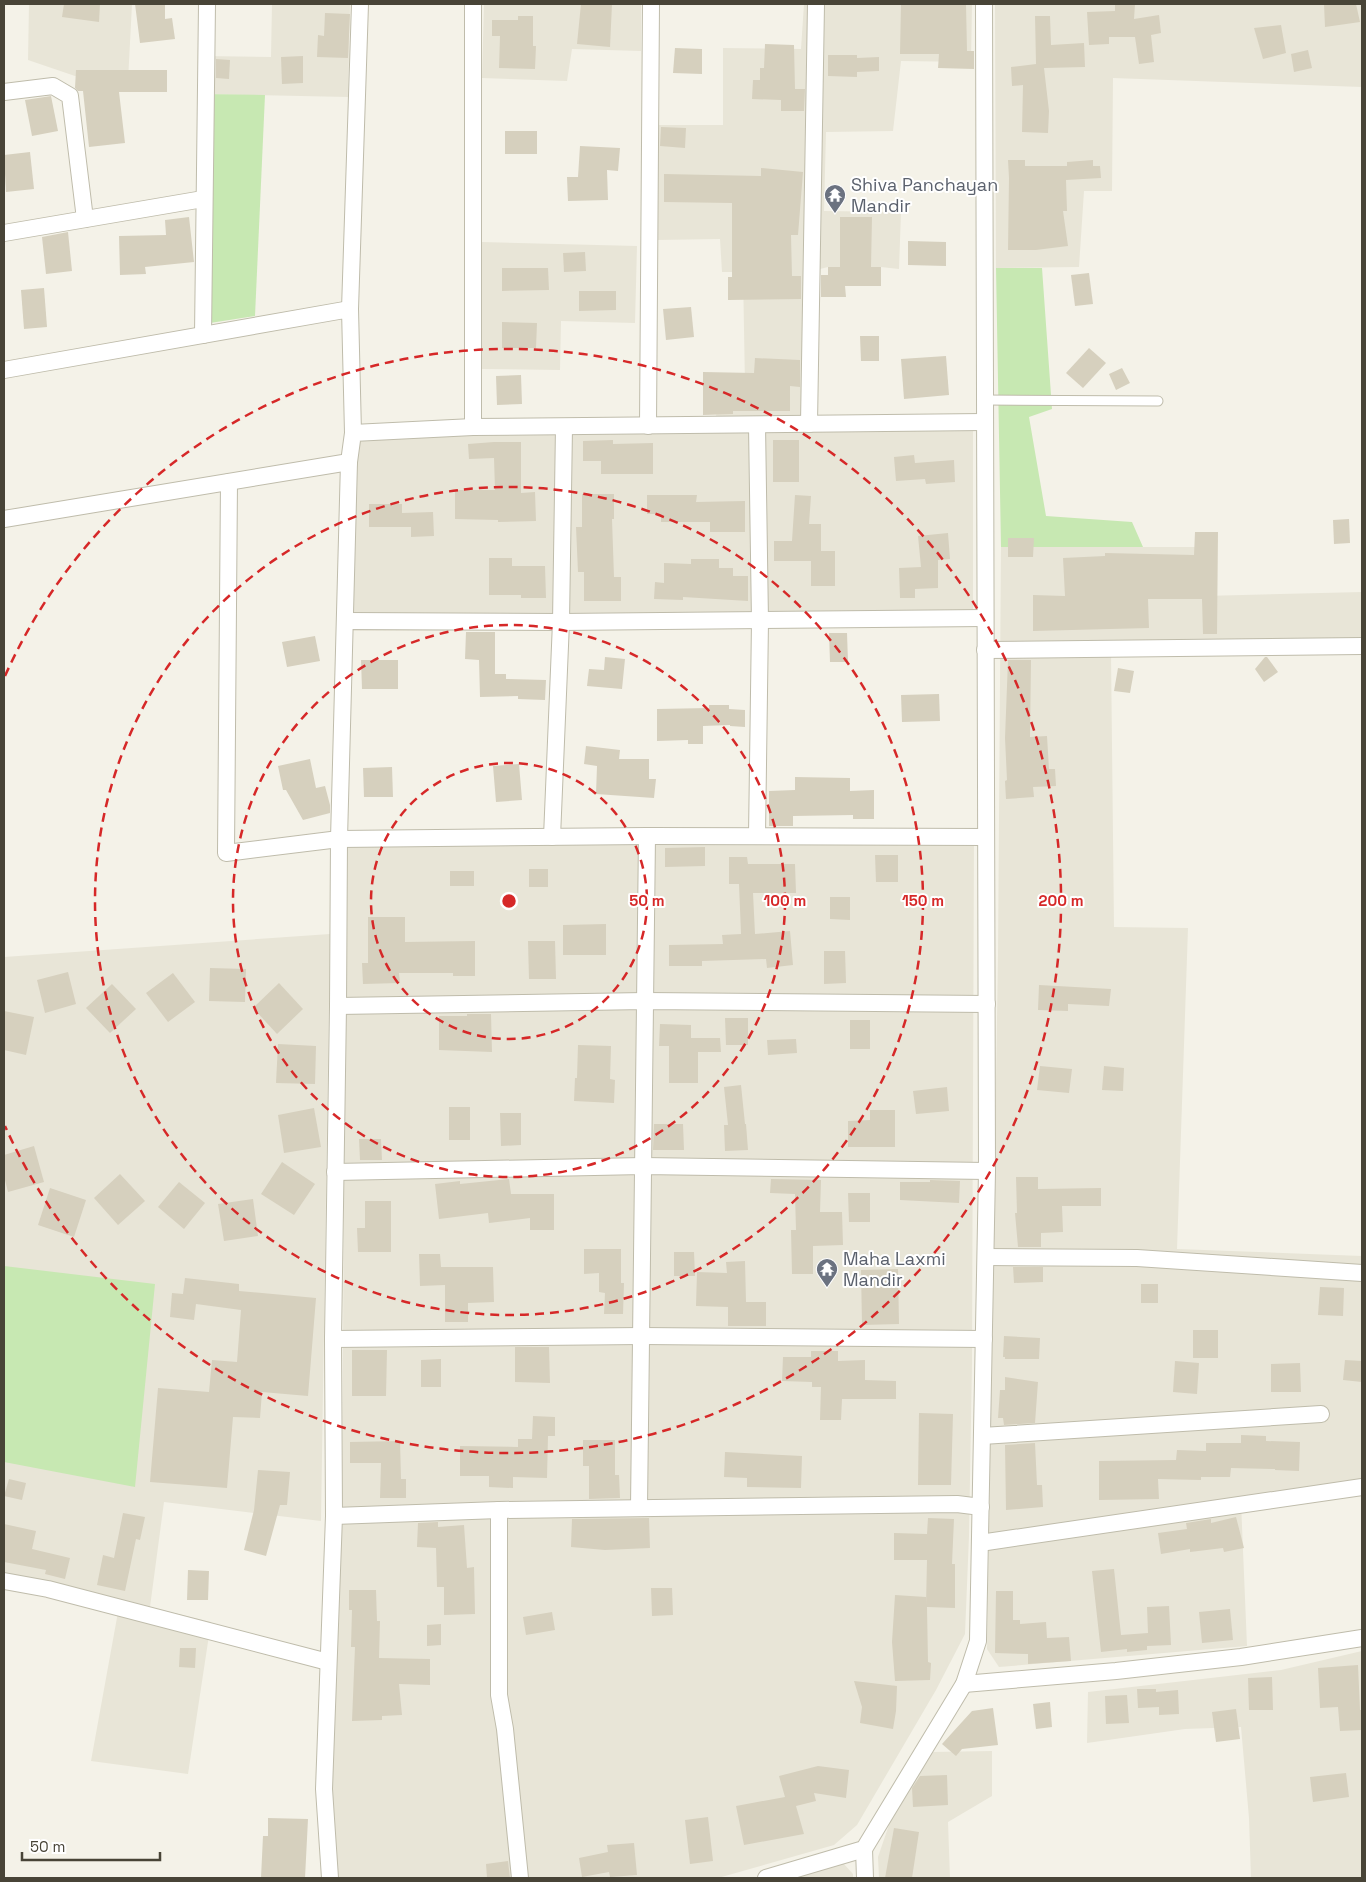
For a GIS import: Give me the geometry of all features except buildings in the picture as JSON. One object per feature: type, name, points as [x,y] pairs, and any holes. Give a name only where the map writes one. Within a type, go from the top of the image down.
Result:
[{"type":"street","points":[[203,335],[203,199],[207,4]]},
{"type":"street","points":[[330,1878],[324,1789],[334,1516],[333,1339],[339,839],[349,462],[353,433],[350,309],[360,4]]},
{"type":"street","points":[[473,427],[474,4]]},
{"type":"street","points":[[648,426],[651,4]]},
{"type":"street","points":[[809,424],[816,4]]},
{"type":"street","points":[[865,1878],[864,1848],[964,1684],[978,1641],[987,1171],[984,4]]},
{"type":"street","points":[[4,92],[53,86],[70,96],[85,220]]},
{"type":"street","points":[[4,233],[203,199]]},
{"type":"street","points":[[4,370],[350,309]]},
{"type":"street","points":[[353,433],[473,427],[984,422]]},
{"type":"street","points":[[756,425],[760,621],[757,836]]},
{"type":"street","points":[[552,837],[561,622],[564,427]]},
{"type":"street","points":[[4,519],[349,462]]},
{"type":"street","points":[[229,482],[226,852],[339,839],[647,836],[986,837]]},
{"type":"street","points":[[345,621],[561,622],[985,618]]},
{"type":"street","points":[[985,650],[1362,646]]},
{"type":"street","points":[[639,1508],[647,836]]},
{"type":"street","points":[[338,1006],[645,1001],[987,1004]]},
{"type":"street","points":[[335,1172],[643,1166],[987,1171]]},
{"type":"street","points":[[986,1257],[1137,1258],[1362,1273]]},
{"type":"street","points":[[333,1339],[642,1336],[984,1339]]},
{"type":"street","points":[[982,1436],[1321,1414]]},
{"type":"street","points":[[980,1543],[1362,1487]]},
{"type":"street","points":[[334,1516],[499,1510],[639,1508],[957,1504],[981,1507]]},
{"type":"street","points":[[499,1510],[499,1695],[505,1729],[520,1878]]},
{"type":"street","points":[[4,1581],[48,1589],[328,1662]]},
{"type":"street","points":[[964,1684],[1116,1671],[1212,1660],[1362,1638]]},
{"type":"street","points":[[766,1878],[864,1848]]},
{"type":"lane","points":[[984,400],[1158,401]]},
{"type":"shaded area","points":[[29,4],[132,4],[128,81],[75,76],[28,60]]},
{"type":"shaded area","points":[[272,4],[350,4],[348,97],[200,94],[203,56],[271,57]]},
{"type":"shaded area","points":[[484,4],[641,4],[641,51],[572,49],[567,81],[482,78]]},
{"type":"shaded area","points":[[804,4],[972,4],[971,62],[901,61],[893,131],[826,132],[824,211],[901,212],[899,269],[828,267],[820,269],[815,420],[716,421],[717,388],[745,386],[743,272],[722,272],[720,239],[656,240],[658,125],[723,125],[723,48],[801,49]]},
{"type":"shaded area","points":[[995,4],[1362,4],[1362,87],[1113,78],[1112,191],[1084,191],[1079,267],[996,268]]},
{"type":"shaded area","points":[[482,242],[637,246],[635,323],[561,321],[560,370],[482,369]]},
{"type":"shaded area","points":[[973,430],[973,627],[350,631],[349,447],[369,437]]},
{"type":"shaded area","points":[[1001,547],[1197,547],[1203,596],[1362,592],[1362,651],[1111,654],[1114,927],[1188,928],[1177,1249],[1362,1256],[1362,1488],[1241,1502],[1247,1646],[999,1667],[987,1649],[998,955]]},
{"type":"shaded area","points":[[348,830],[974,831],[972,1363],[965,1634],[936,1690],[857,1825],[834,1845],[718,1878],[336,1878],[330,1791],[333,1536],[342,1516],[346,842]]},
{"type":"shaded area","points":[[330,934],[321,1521],[164,1502],[150,1607],[211,1622],[188,1774],[91,1761],[120,1601],[4,1576],[4,957]]},
{"type":"shaded area","points":[[1362,1651],[1362,1878],[1251,1878],[1249,1818],[1241,1727],[1185,1729],[1087,1743],[1088,1692],[1281,1670]]},
{"type":"shaded area","points":[[992,1751],[992,1796],[948,1822],[950,1878],[879,1878],[878,1857],[890,1822],[933,1752]]},
{"type":"shaded area","points":[[842,1862],[853,1874],[853,1878],[791,1878]]},
{"type":"green space","points":[[200,94],[265,95],[255,316],[210,323]]},
{"type":"green space","points":[[996,268],[1042,268],[1052,409],[1029,417],[1046,516],[1132,522],[1143,547],[1001,547]]},
{"type":"green space","points":[[4,1266],[155,1284],[135,1487],[4,1462]]},
{"type":"place","name":"Shiva Panchayan Mandir","points":[[835,214]]},
{"type":"place","name":"Maha Laxmi Mandir","points":[[827,1288]]}]
